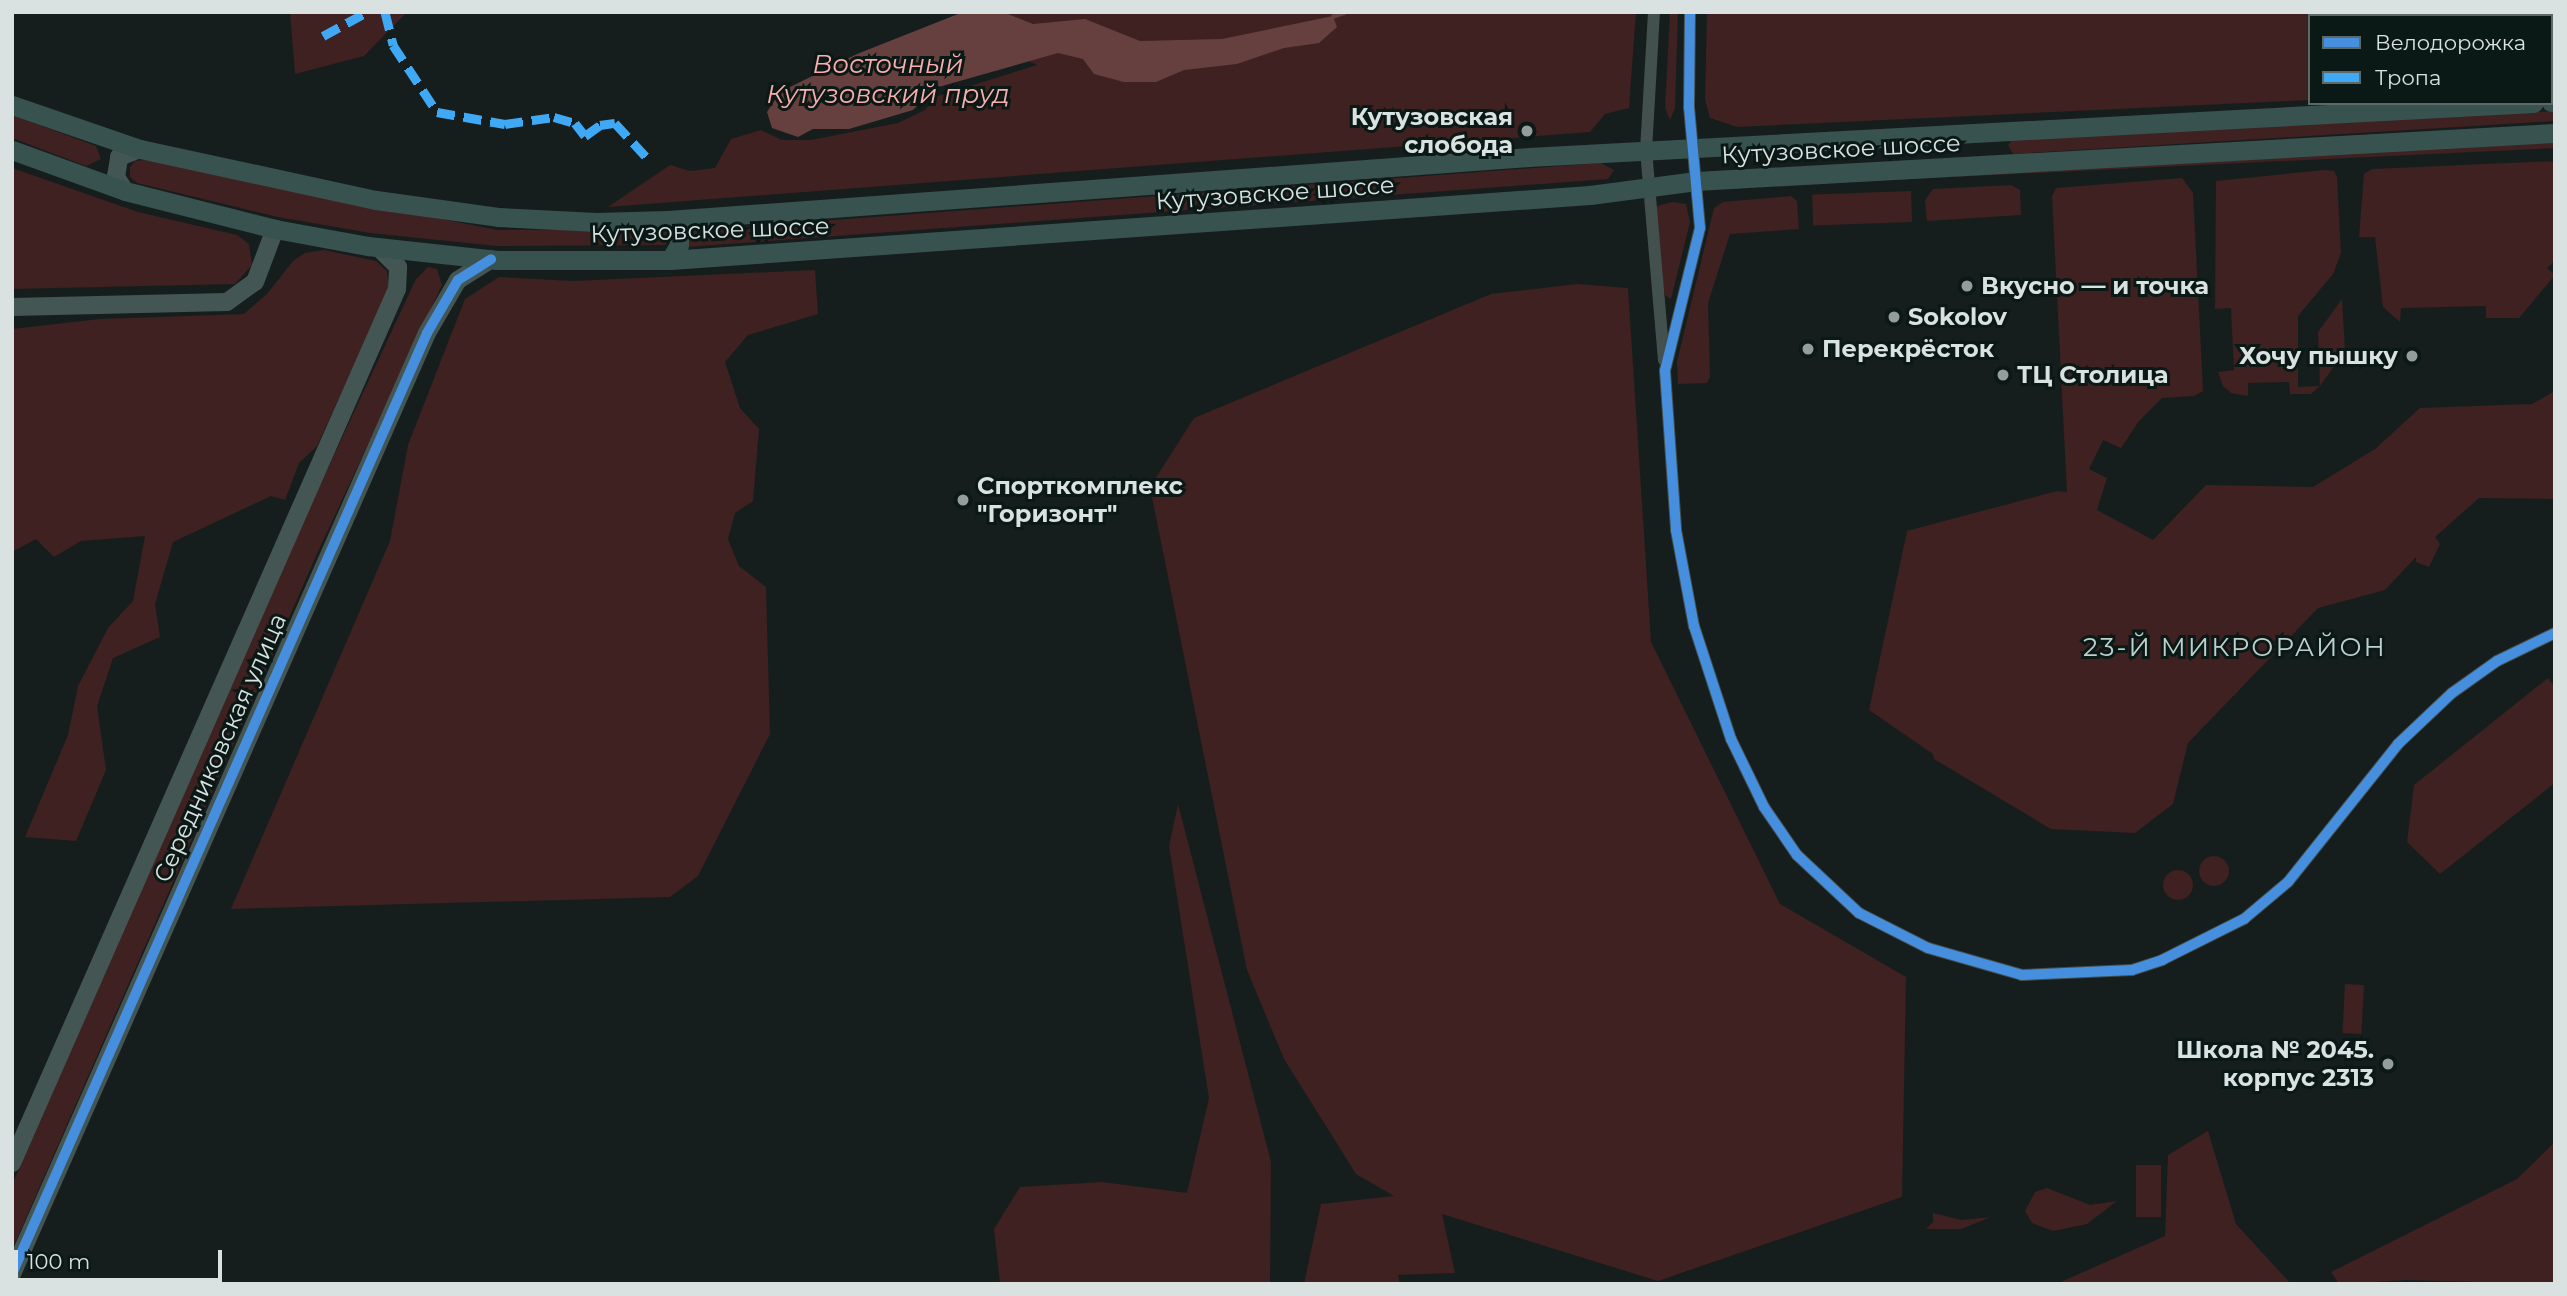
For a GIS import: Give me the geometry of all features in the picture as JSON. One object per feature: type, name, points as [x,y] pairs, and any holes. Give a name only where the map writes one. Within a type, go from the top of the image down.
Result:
[{"type":"main road","name":"Кутузовское шоссе","points":[[12,105],[140,149],[376,200],[466,214],[596,222],[668,220],[1692,147],[2496,105]]},
{"type":"main road","name":"Кутузовское шоссе","points":[[12,149],[125,191],[275,229],[379,248],[491,259],[670,260],[1648,187],[1696,181],[2555,133]]},
{"type":"main road","points":[[668,220],[679,232],[679,246],[670,260]]},
{"type":"street","points":[[1654,12],[1646,150],[1648,187],[1676,530],[1694,626],[1715,698],[1764,807],[1797,855],[1843,901],[1894,934],[1979,965],[2022,975],[2132,970],[2197,946],[2232,926],[2288,882],[2398,744],[2452,693],[2497,660],[2555,633]]},
{"type":"street","points":[[1665,371],[1700,228],[1692,147],[1690,12]]},
{"type":"street","points":[[125,191],[116,177],[118,158],[140,149]]},
{"type":"street","points":[[12,307],[227,302],[255,282],[275,229]]},
{"type":"street","name":"Середниковская улица","points":[[12,1163],[397,289],[398,267],[379,248]]},
{"type":"street","name":"Середниковская улица","points":[[12,1274],[427,333],[458,279],[491,259]]},
{"type":"shaded area","points":[[290,12],[407,12],[364,56],[295,74]]},
{"type":"shaded area","points":[[1003,12],[1636,12],[1629,108],[1605,114],[1590,132],[608,207],[670,165],[690,171],[715,168],[731,139],[761,130],[782,140],[811,140],[898,123],[925,110],[935,97],[1037,65],[1000,47]]},
{"type":"shaded area","points":[[1670,12],[1678,12],[1675,108],[1670,120],[1665,108]]},
{"type":"shaded area","points":[[1707,12],[2555,12],[2555,86],[2553,14],[2308,14],[2308,100],[1737,127],[1710,118],[1705,99]]},
{"type":"shaded area","points":[[2555,111],[2555,121],[2013,154],[2008,145],[2012,140]]},
{"type":"shaded area","points":[[12,115],[96,146],[101,159],[86,166],[12,138]]},
{"type":"shaded area","points":[[2555,139],[2555,148],[1724,188]]},
{"type":"shaded area","points":[[145,160],[497,230],[664,229],[670,232],[669,240],[665,245],[497,246],[370,233],[278,217],[137,183],[130,177],[130,167],[135,161]]},
{"type":"shaded area","points":[[2555,161],[2555,260],[2547,268],[2555,275],[2519,318],[2486,318],[2486,306],[2401,308],[2400,322],[2383,307],[2375,237],[2359,237],[2364,174],[2372,169]]},
{"type":"shaded area","points":[[1601,163],[1614,170],[1608,179],[687,247],[690,235],[685,231]]},
{"type":"shaded area","points":[[12,168],[138,212],[237,235],[249,244],[252,265],[235,284],[12,289]]},
{"type":"shaded area","points":[[2334,171],[2337,177],[2341,253],[2333,274],[2298,316],[2298,387],[2320,386],[2311,394],[2290,394],[2289,382],[2248,383],[2248,396],[2231,393],[2223,386],[2218,372],[2234,370],[2231,308],[2215,309],[2216,181]]},
{"type":"shaded area","points":[[2182,178],[2193,193],[2203,391],[2194,396],[2162,398],[2139,421],[2121,448],[2103,440],[2089,469],[2107,478],[2097,510],[2153,540],[2206,485],[2313,487],[2375,449],[2420,408],[2532,404],[2555,391],[2555,499],[2479,498],[2435,537],[2440,544],[2429,567],[2416,562],[2416,557],[2385,590],[2318,608],[2188,743],[2173,804],[2135,833],[2051,829],[1934,759],[1933,754],[1869,710],[1907,531],[2057,491],[2067,492],[2052,196],[2056,188]]},
{"type":"shaded area","points":[[2011,185],[2020,190],[2021,215],[1927,221],[1925,200],[1933,189]]},
{"type":"shaded area","points":[[1911,191],[1912,222],[1813,225],[1812,194]]},
{"type":"shaded area","points":[[1791,196],[1797,201],[1799,229],[1730,234],[1708,303],[1710,377],[1707,383],[1678,384],[1677,362],[1714,208],[1723,202]]},
{"type":"shaded area","points":[[1672,202],[1686,204],[1690,222],[1671,299],[1665,295],[1653,207]]},
{"type":"shaded area","points":[[324,250],[376,261],[387,271],[389,289],[317,446],[299,463],[285,500],[271,496],[173,542],[155,604],[160,637],[113,658],[97,706],[106,770],[76,841],[25,837],[68,735],[78,686],[108,628],[133,601],[145,536],[81,541],[54,557],[36,539],[12,552],[12,329],[100,319],[244,314],[267,294],[293,261],[305,253]]},
{"type":"shaded area","points":[[428,267],[437,269],[442,285],[316,556],[12,1250],[12,1185],[293,543],[416,279]]},
{"type":"shaded area","points":[[815,270],[818,314],[748,335],[725,362],[740,408],[759,429],[753,501],[735,513],[728,539],[739,566],[766,587],[770,734],[698,876],[670,897],[231,909],[390,541],[408,445],[465,299],[499,277],[573,281]]},
{"type":"shaded area","points":[[1577,284],[1628,288],[1651,642],[1780,904],[1906,977],[1902,1197],[1658,1281],[1442,1214],[1455,1273],[1398,1275],[1400,1284],[1304,1284],[1321,1204],[1394,1196],[1356,1174],[1284,1059],[1247,970],[1150,487],[1194,418],[1491,294]]},
{"type":"shaded area","points":[[2342,299],[2345,351],[2320,386],[2318,332]]},
{"type":"shaded area","points":[[2548,678],[2555,687],[2555,783],[2440,874],[2407,842],[2414,785]]},
{"type":"shaded area","points":[[1178,804],[1271,1162],[1270,1284],[1000,1284],[994,1229],[1020,1187],[1102,1182],[1187,1193],[1209,1098],[1169,846]]},
{"type":"shaded area","points":[[2214,856],[2225,860],[2229,871],[2225,882],[2214,886],[2203,882],[2199,871],[2203,860]]},
{"type":"shaded area","points":[[2178,870],[2189,874],[2193,885],[2189,896],[2178,900],[2167,896],[2163,885],[2167,874]]},
{"type":"shaded area","points":[[2345,984],[2364,985],[2361,1034],[2342,1033]]},
{"type":"shaded area","points":[[2208,1131],[2236,1224],[2291,1284],[2056,1284],[2165,1236],[2168,1155]]},
{"type":"shaded area","points":[[2555,1142],[2555,1284],[2408,1280],[2339,1284],[2331,1272],[2517,1179]]},
{"type":"shaded area","points":[[2136,1165],[2161,1165],[2161,1217],[2136,1217]]},
{"type":"shaded area","points":[[2047,1188],[2090,1205],[2117,1201],[2087,1224],[2053,1231],[2032,1223],[2025,1211],[2035,1192]]},
{"type":"shaded area","points":[[1933,1213],[1961,1220],[1991,1217],[1961,1229],[1926,1229],[1933,1222]]},
{"type":"water","name":"Восточный Кутузовский пруд","points":[[963,12],[1003,12],[1033,24],[1085,19],[1140,41],[1222,39],[1333,16],[1337,27],[1319,43],[1284,48],[1237,64],[1184,70],[1156,82],[1124,82],[1094,74],[1083,59],[1058,53],[935,88],[913,110],[849,129],[813,129],[798,137],[772,128],[767,112],[780,92],[857,54]]},
{"type":"waterway","points":[[1333,16],[1344,12]]},
{"type":"marked path","points":[[323,36],[367,12]]},
{"type":"marked path","points":[[385,12],[393,45],[437,112],[505,124],[554,117],[575,123],[585,136],[600,125],[615,123],[649,160]]},
{"type":"cycle path","points":[[1690,12],[1689,107],[1700,228],[1665,371],[1676,530],[1694,626],[1731,739],[1764,807],[1797,855],[1859,913],[1928,948],[2022,975],[2132,970],[2162,960],[2244,919],[2288,882],[2398,744],[2452,693],[2497,661],[2555,633]]},
{"type":"cycle path","points":[[12,1274],[427,333],[458,280],[491,259]]},
{"type":"place","name":"Кутузовская слобода","points":[[1527,131]]},
{"type":"place","name":"Вкусно — и точка","points":[[1967,286]]},
{"type":"place","name":"Sokolov","points":[[1894,317]]},
{"type":"place","name":"Перекрёсток","points":[[1808,349]]},
{"type":"place","name":"Хочу пышку","points":[[2412,356]]},
{"type":"place","name":"ТЦ Столица","points":[[2003,375]]},
{"type":"place","name":"Спорткомплекс \"Горизонт\"","points":[[963,500]]},
{"type":"place","name":"Школа № 2045. корпус 2313","points":[[2388,1064]]},
{"type":"district","name":"23-Й МИКРОРАЙОН","points":[[2235,648]]}]
